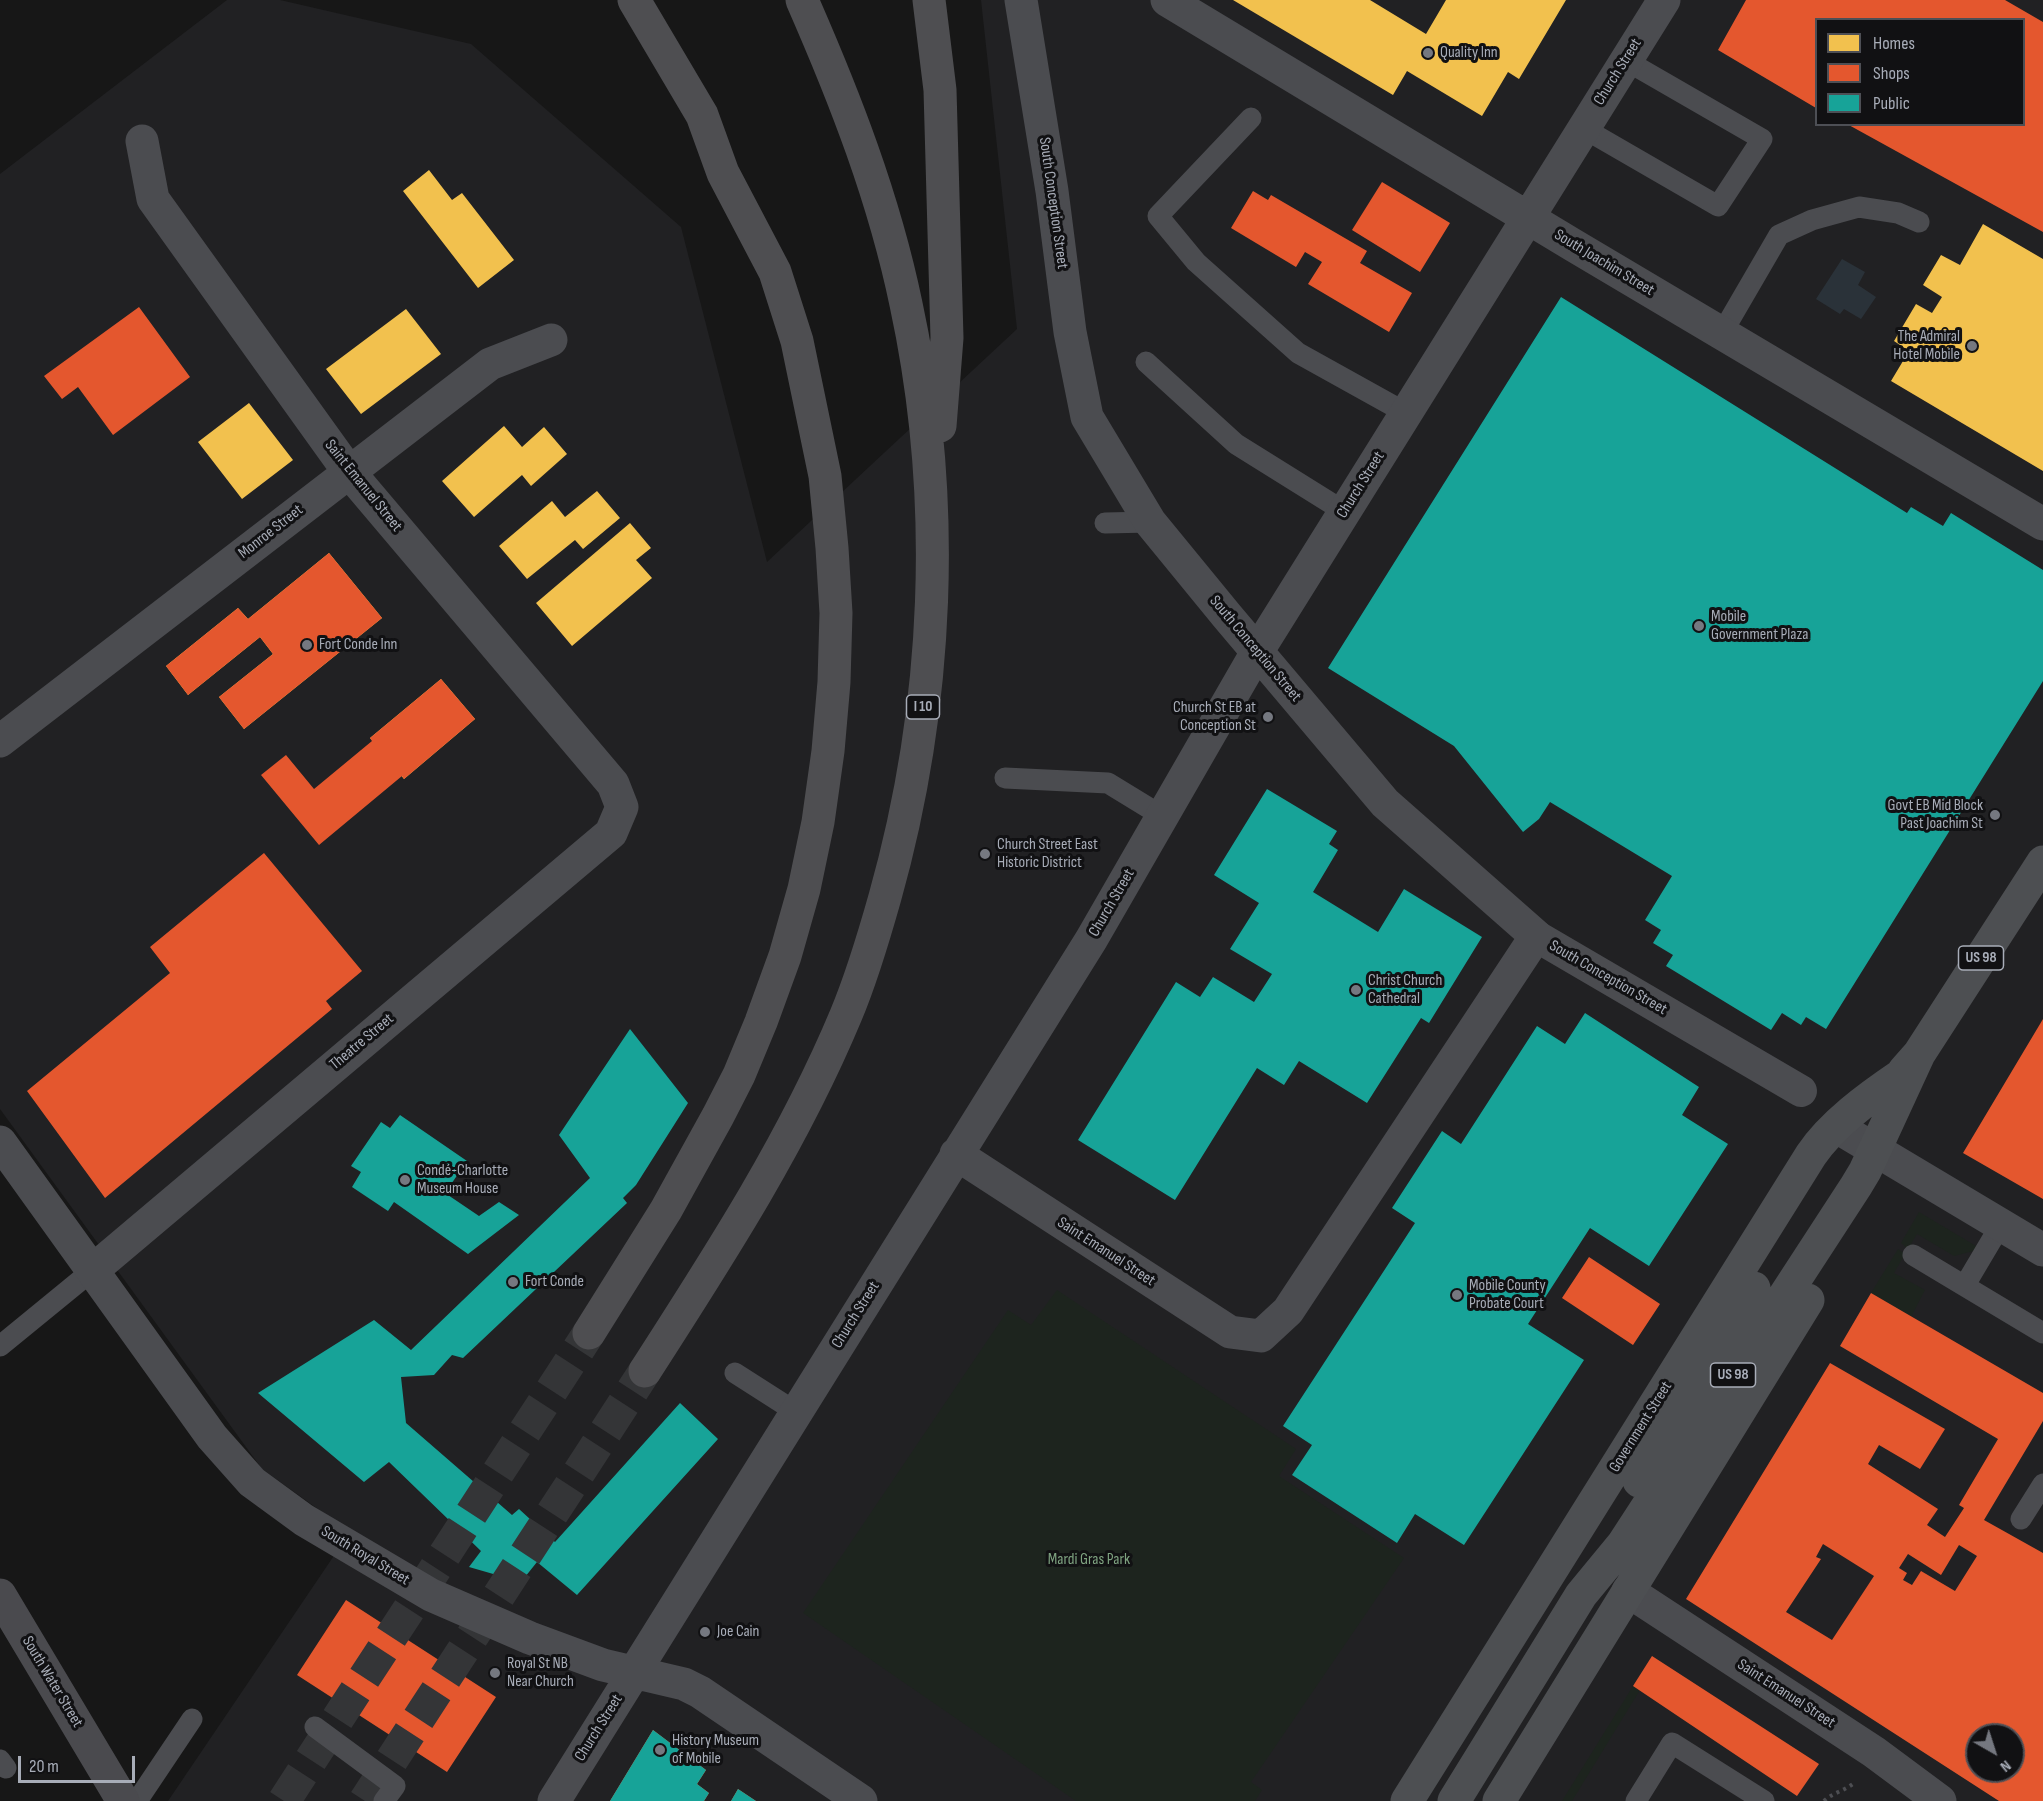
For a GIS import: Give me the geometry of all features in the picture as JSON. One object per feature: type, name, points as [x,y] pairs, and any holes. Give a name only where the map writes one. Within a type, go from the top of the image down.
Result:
[{"type":"highway","points":[[589,1333],[666,1209],[718,1116],[739,1075],[786,957],[804,889],[818,822],[828,751],[834,682],[835,602],[825,476],[797,341],[775,272],[723,173],[702,115],[634,0]]},
{"type":"highway","name":"I 10","points":[[645,1371],[753,1200],[782,1149],[847,1012],[875,932],[897,852],[921,728],[933,584],[928,443],[919,370],[906,302],[889,234],[867,163],[845,101],[802,0]]},
{"type":"highway","points":[[929,0],[940,90],[947,338],[932,521]]},
{"type":"main road","name":"Government Street","points":[[1862,1143],[2043,862]]},
{"type":"main road","name":"Government Street","points":[[1454,1801],[1581,1595],[1623,1544],[1860,1179],[1862,1143],[1872,1095],[1908,1071]]},
{"type":"main road","name":"Government Street","points":[[1407,1801],[1819,1143],[1862,1143]]},
{"type":"main road","name":"Government Street","points":[[1499,1801],[1881,1181],[1862,1143]]},
{"type":"main road","name":"South Water Street","points":[[0,1595],[123,1801]]},
{"type":"street","name":"South Conception Street","points":[[1021,0],[1052,191],[1070,332],[1087,417],[1150,522],[1386,803],[1536,936],[1801,1091]]},
{"type":"street","name":"South Joachim Street","points":[[1167,0],[1527,218],[2043,524]]},
{"type":"street","name":"Church Street","points":[[554,1801],[1091,940],[1257,652],[1664,0]]},
{"type":"street","name":"Saint Emanuel Street","points":[[142,141],[153,199],[349,472],[613,784],[622,807]]},
{"type":"street","name":"Monroe Street","points":[[0,741],[490,364],[551,340]]},
{"type":"street","name":"Theatre Street","points":[[93,1269],[611,833],[622,807]]},
{"type":"street","name":"Saint Emanuel Street","points":[[956,1155],[1230,1332],[1261,1336],[1288,1311],[1536,936]]},
{"type":"street","name":"South Royal Street","points":[[0,1142],[212,1437],[252,1482],[304,1520],[431,1595],[530,1638],[603,1665],[684,1684],[700,1692],[861,1801]]},
{"type":"street","points":[[1862,1143],[2043,1250]]},
{"type":"street","name":"Saint Emanuel Street","points":[[1629,1591],[1874,1752],[1940,1801]]},
{"type":"lane","points":[[1583,128],[1718,206],[1762,139],[1625,60]]},
{"type":"lane","points":[[1251,118],[1158,216],[1196,262],[1298,353],[1406,413]]},
{"type":"lane","points":[[1722,333],[1779,235],[1812,220],[1859,207],[1898,213],[1919,222]]},
{"type":"lane","points":[[1146,362],[1236,444],[1345,512]]},
{"type":"lane","points":[[1105,523],[1150,522]]},
{"type":"lane","points":[[1005,778],[1108,783],[1162,816]]},
{"type":"lane","points":[[1965,1285],[2000,1226]]},
{"type":"lane","points":[[1913,1255],[2043,1333]]},
{"type":"lane","points":[[0,1346],[93,1269]]},
{"type":"lane","points":[[735,1374],[796,1412]]},
{"type":"lane","points":[[2021,1519],[2043,1484]]},
{"type":"lane","points":[[137,1801],[192,1719]]},
{"type":"lane","points":[[315,1727],[395,1786],[384,1801]]},
{"type":"lane","points":[[1636,1801],[1672,1743],[1763,1801]]},
{"type":"shaded area","points":[[227,0],[280,0],[471,44],[681,227],[767,562],[1017,329],[981,0],[2043,0],[2043,1801],[168,1801],[350,1532],[262,1469],[0,1109],[0,174]]},
{"type":"shaded area","points":[[1842,259],[1865,272],[1858,285],[1876,297],[1861,319],[1844,309],[1840,314],[1816,299]]},
{"type":"green space","points":[[1919,1212],[1981,1249],[1954,1256],[1917,1234],[1908,1249],[1901,1243]]},
{"type":"green space","points":[[1898,1249],[1905,1254],[1894,1273],[1925,1290],[1911,1317],[1871,1293]]},
{"type":"green space","name":"Mardi Gras Park","points":[[1057,1290],[1296,1449],[1279,1476],[1404,1558],[1251,1782],[1262,1790],[1255,1801],[1076,1801],[803,1613],[1008,1310],[1031,1325]]},
{"type":"green space","points":[[1633,1686],[1640,1690],[1572,1801],[1562,1801]]},
{"type":"building: Homes","name":"Quality Inn","points":[[1233,0],[1370,0],[1426,34],[1446,0],[1566,0],[1519,79],[1508,72],[1482,116],[1407,71],[1393,95]]},
{"type":"building: Homes","points":[[429,170],[452,200],[462,193],[514,260],[478,288],[403,191]]},
{"type":"building: Homes","name":"The Admiral Hotel Mobile","points":[[1983,224],[2043,259],[2043,471],[1891,381],[1909,351],[1894,341],[1916,304],[1932,313],[1942,297],[1923,285],[1941,255],[1960,265]]},
{"type":"building: Homes","points":[[406,309],[441,354],[361,414],[326,369]]},
{"type":"building: Homes","points":[[249,403],[293,460],[242,499],[198,442]]},
{"type":"building: Homes","points":[[504,426],[522,447],[544,427],[567,454],[531,486],[522,475],[474,517],[442,481]]},
{"type":"building: Homes","points":[[597,491],[620,518],[583,549],[575,540],[527,579],[499,546],[552,501],[565,517]]},
{"type":"building: Homes","points":[[630,523],[651,548],[636,560],[652,578],[572,646],[536,603]]},
{"type":"building: Homes","name":"Fort Conde Inn","points":[[329,553],[382,618],[244,729],[219,697],[273,654],[260,637],[188,695],[166,666],[238,608],[248,619]]},
{"type":"building: Homes","name":"Fort Conde Inn","points":[[441,679],[475,719],[404,779],[370,738]]},
{"type":"building: Shops","points":[[1746,0],[2005,0],[2043,22],[2043,232],[1851,126],[2025,126],[2025,18],[1815,18],[1815,107],[1718,50]]},
{"type":"building: Shops","points":[[1382,182],[1450,223],[1420,272],[1352,230]]},
{"type":"building: Shops","points":[[1253,191],[1268,200],[1271,195],[1367,251],[1360,263],[1412,293],[1389,332],[1308,284],[1322,262],[1305,252],[1296,267],[1231,228]]},
{"type":"building: Shops","points":[[139,307],[190,377],[113,435],[78,387],[62,399],[44,376]]},
{"type":"building: Shops","name":"Fort Conde Inn","points":[[329,553],[382,618],[244,729],[219,697],[273,654],[260,637],[188,695],[166,666],[238,608],[248,619]]},
{"type":"building: Shops","points":[[441,679],[475,719],[404,779],[402,776],[319,845],[261,775],[286,755],[314,789],[372,741],[370,738]]},
{"type":"building: Shops","points":[[264,853],[362,971],[326,1001],[332,1009],[105,1198],[27,1091],[170,973],[150,947]]},
{"type":"building: Shops","points":[[2043,1019],[2043,1199],[1963,1153]]},
{"type":"building: Shops","points":[[1589,1257],[1660,1304],[1633,1345],[1562,1298]]},
{"type":"building: Shops","points":[[1871,1293],[2043,1393],[2043,1421],[1984,1520],[2043,1553],[2043,1801],[1999,1801],[1971,1783],[2025,1783],[2025,1723],[1965,1723],[1965,1779],[1686,1599],[1830,1363],[1945,1429],[1920,1469],[1879,1445],[1868,1464],[1938,1509],[1927,1525],[1945,1537],[1964,1508],[1959,1505],[1998,1439],[1840,1346]],"holes":[[[1823,1544],[1874,1576],[1832,1640],[1786,1612],[1821,1559],[1816,1557]],[[1959,1545],[1977,1556],[1955,1591],[1921,1571],[1912,1585],[1903,1580],[1907,1573],[1899,1568],[1908,1554],[1941,1575]]]},
{"type":"building: Shops","points":[[346,1600],[496,1697],[447,1772],[297,1675]]},
{"type":"building: Shops","points":[[1652,1656],[1819,1764],[1797,1796],[1633,1686]]},
{"type":"building: Shops","name":"History Museum of Mobile","points":[[653,1730],[706,1770],[697,1784],[709,1793],[704,1801],[610,1801]]},
{"type":"building: Shops","name":"History Museum of Mobile","points":[[738,1789],[756,1801],[731,1801]]},
{"type":"building: Public","name":"Mobile Government Plaza","points":[[1561,297],[1907,513],[1911,507],[1943,526],[1951,513],[2043,570],[2043,681],[1826,1029],[1806,1017],[1801,1025],[1782,1013],[1771,1030],[1666,966],[1673,955],[1653,943],[1661,930],[1645,920],[1672,876],[1550,802],[1539,819],[1523,832],[1454,746],[1328,668]]},
{"type":"building: Public","name":"Christ Church Cathedral","points":[[1267,789],[1337,831],[1329,844],[1338,850],[1313,892],[1378,932],[1404,889],[1482,937],[1429,1023],[1421,1018],[1367,1103],[1299,1061],[1284,1085],[1257,1068],[1175,1200],[1078,1140],[1176,982],[1200,997],[1213,977],[1254,1002],[1272,974],[1230,949],[1259,903],[1214,875]]},
{"type":"building: Public","name":"Mobile County Probate Court","points":[[1585,1013],[1699,1087],[1682,1115],[1728,1144],[1649,1266],[1590,1228],[1528,1324],[1584,1360],[1464,1545],[1415,1514],[1397,1543],[1292,1475],[1312,1445],[1283,1426],[1415,1223],[1392,1208],[1442,1131],[1461,1144],[1537,1026],[1565,1044]]},
{"type":"building: Public","name":"Fort Conde","points":[[630,1029],[688,1103],[636,1185],[623,1198],[627,1203],[463,1358],[452,1355],[434,1375],[401,1377],[406,1423],[512,1515],[519,1509],[555,1542],[680,1403],[718,1439],[577,1595],[537,1562],[521,1582],[469,1567],[481,1551],[389,1462],[364,1482],[258,1393],[374,1320],[411,1350],[590,1178],[559,1135]]},
{"type":"building: Public","name":"Condé-Charlotte Museum House","points":[[400,1115],[467,1161],[445,1193],[479,1216],[499,1202],[519,1215],[468,1254],[394,1202],[388,1211],[352,1187],[361,1172],[351,1166],[381,1122],[390,1128]]},
{"type":"building: Public","name":"History Museum of Mobile","points":[[653,1730],[706,1770],[697,1784],[709,1793],[704,1801],[610,1801]]},
{"type":"building: Public","name":"History Museum of Mobile","points":[[738,1789],[756,1801],[731,1801]]},
{"type":"tunnel","points":[[284,1801],[589,1333]]},
{"type":"tunnel","points":[[365,1801],[645,1371]]},
{"type":"place","name":"Quality Inn","points":[[1428,53]]},
{"type":"place","name":"The Admiral Hotel Mobile","points":[[1972,346]]},
{"type":"place","name":"Mobile Government Plaza","points":[[1699,626]]},
{"type":"place","name":"Fort Conde Inn","points":[[307,645]]},
{"type":"place","name":"Church St EB at Conception St","points":[[1268,717]]},
{"type":"place","name":"Govt EB Mid Block Past Joachim St","points":[[1995,815]]},
{"type":"place","name":"Church Street East Historic District","points":[[985,854]]},
{"type":"place","name":"Christ Church Cathedral","points":[[1356,990]]},
{"type":"place","name":"Condé-Charlotte Museum House","points":[[405,1180]]},
{"type":"place","name":"Fort Conde","points":[[513,1282]]},
{"type":"place","name":"Mobile County Probate Court","points":[[1457,1295]]},
{"type":"place","name":"Joe Cain","points":[[705,1632]]},
{"type":"place","name":"Royal St NB Near Church","points":[[495,1673]]},
{"type":"place","name":"History Museum of Mobile","points":[[660,1750]]}]
